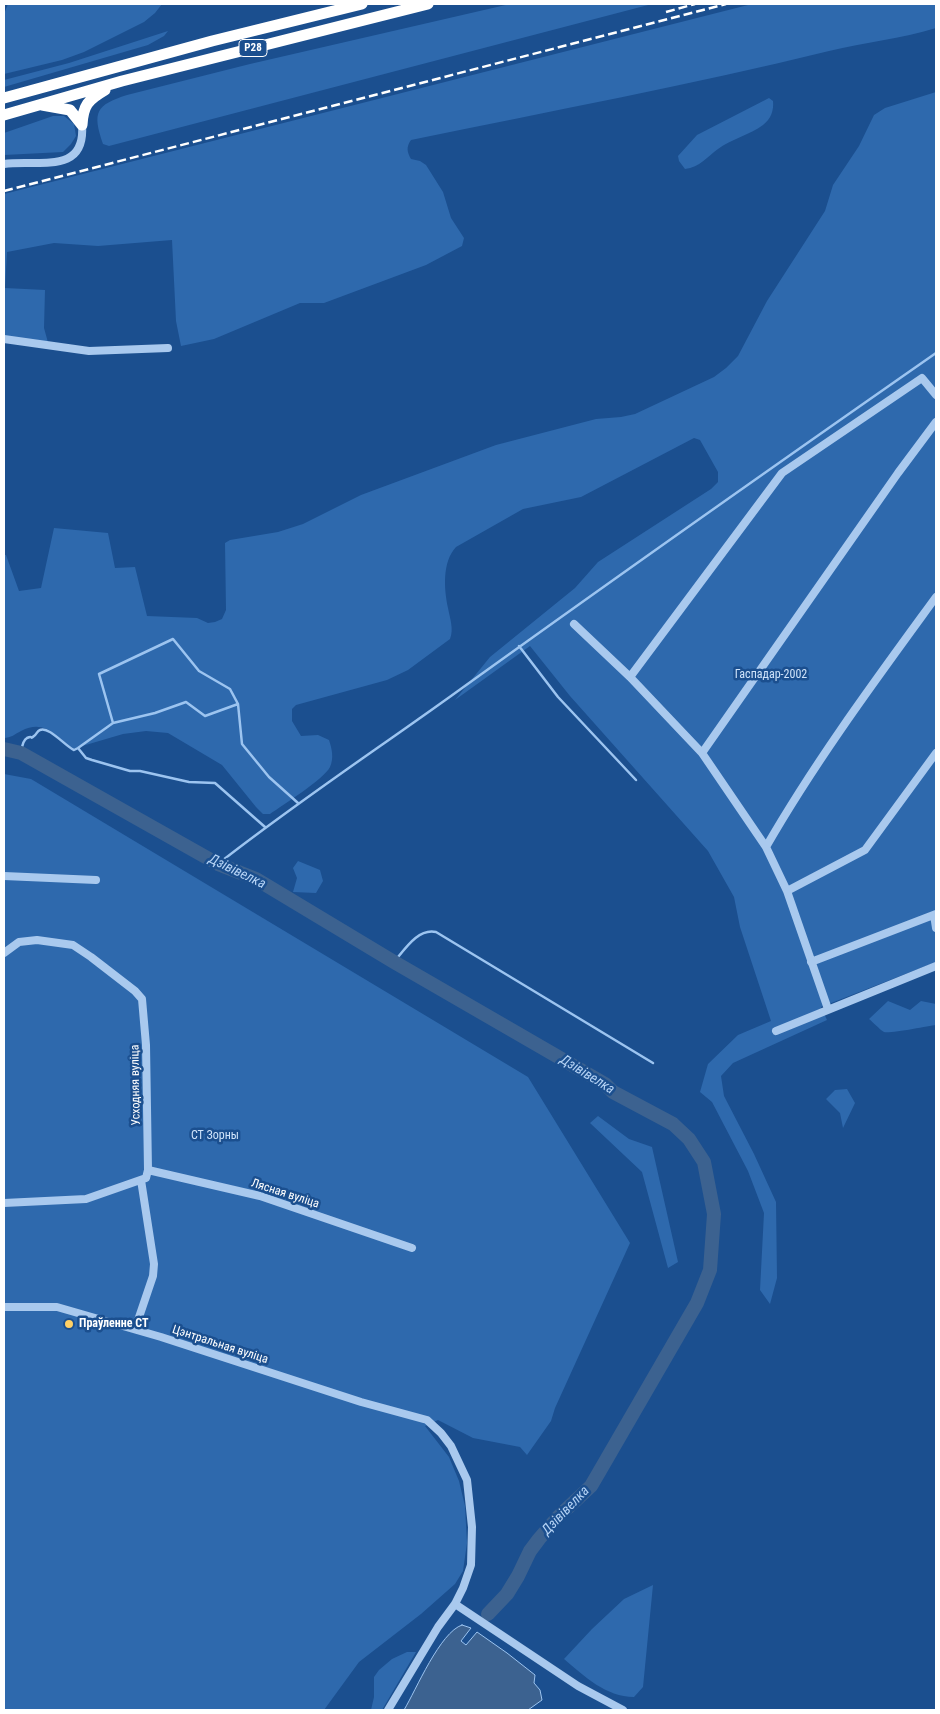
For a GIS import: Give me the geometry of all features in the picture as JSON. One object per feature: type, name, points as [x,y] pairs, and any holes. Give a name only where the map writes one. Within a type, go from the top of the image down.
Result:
[{"type":"highway","name":"Р28","points":[[4,98],[212,41],[362,4]]},
{"type":"highway","name":"Р28","points":[[4,115],[122,81],[428,4]]},
{"type":"highway","points":[[82,125],[85,106],[90,100],[122,81]]},
{"type":"highway","points":[[37,104],[70,110],[82,125]]},
{"type":"street","points":[[4,164],[49,163],[66,160],[82,144],[82,125]]},
{"type":"street","points":[[4,339],[89,351],[168,348]]},
{"type":"street","points":[[630,677],[782,474],[922,378],[936,395]]},
{"type":"street","points":[[702,753],[898,473],[936,422]]},
{"type":"street","points":[[766,847],[786,813],[869,690],[936,597]]},
{"type":"street","points":[[574,624],[630,677],[702,753],[766,847],[787,891],[828,1009]]},
{"type":"street","points":[[787,891],[865,850],[936,753]]},
{"type":"street","points":[[4,876],[96,880]]},
{"type":"street","points":[[811,962],[935,915],[936,928]]},
{"type":"street","name":"Усходняя вуліца","points":[[4,953],[20,942],[37,940],[73,945],[135,990],[142,999],[146,1045],[148,1170]]},
{"type":"street","points":[[776,1031],[936,966]]},
{"type":"street","points":[[4,1203],[86,1199],[146,1178],[148,1170]]},
{"type":"street","name":"Лясная вуліца","points":[[148,1170],[260,1196],[412,1248]]},
{"type":"street","points":[[135,1330],[153,1276],[154,1264],[141,1180]]},
{"type":"street","name":"Цэнтральная вуліца","points":[[4,1307],[57,1307],[361,1402],[427,1420],[441,1433],[450,1446],[467,1480],[472,1527],[472,1551],[468,1575],[455,1604]]},
{"type":"street","points":[[388,1710],[438,1627],[455,1604],[578,1686],[623,1710]]},
{"type":"green space","points":[[8,4],[162,4],[144,22],[84,52],[62,60],[4,74],[4,14]]},
{"type":"green space","points":[[510,4],[652,4],[109,146],[103,144],[98,124],[99,111],[109,102],[127,95],[250,64]]},
{"type":"green space","points":[[752,4],[936,4],[936,28],[673,86],[411,140],[408,152],[411,159],[426,165],[443,192],[451,218],[464,238],[462,246],[426,265],[324,303],[300,303],[214,339],[181,346],[176,321],[172,240],[98,246],[54,243],[7,252],[5,288],[45,290],[44,328],[49,346],[4,337],[4,194]]},
{"type":"green space","points":[[168,31],[164,36],[148,45],[4,87],[4,80],[69,63]]},
{"type":"green space","name":"Гаспадар-2002","points":[[936,92],[936,962],[821,1007],[827,1020],[733,1063],[721,1076],[724,1096],[776,1202],[777,1278],[770,1304],[760,1290],[764,1213],[748,1171],[712,1102],[700,1092],[708,1064],[738,1035],[771,1021],[740,927],[734,897],[708,851],[570,696],[530,646],[455,700],[490,657],[575,588],[598,562],[711,489],[718,482],[718,472],[700,440],[694,438],[581,497],[523,509],[456,547],[448,560],[445,576],[452,628],[450,639],[408,670],[387,680],[296,705],[292,709],[292,721],[301,736],[318,735],[329,740],[332,760],[330,767],[320,778],[270,814],[263,814],[256,807],[222,765],[168,733],[146,731],[123,734],[72,749],[55,734],[43,728],[29,728],[11,737],[4,738],[4,555],[6,555],[19,591],[41,588],[54,528],[108,533],[115,568],[135,567],[147,616],[197,618],[208,623],[215,622],[222,619],[226,610],[225,543],[230,540],[278,532],[303,524],[361,495],[496,445],[596,419],[635,414],[714,377],[738,356],[767,301],[825,211],[833,185],[859,146],[874,115],[885,108]]},
{"type":"green space","points":[[769,98],[773,101],[773,108],[770,117],[763,125],[723,146],[699,164],[685,169],[678,156],[697,135]]},
{"type":"green space","points":[[53,116],[64,116],[74,124],[76,136],[63,152],[4,155],[4,133]]},
{"type":"green space","name":"СТ Зорны","points":[[4,774],[31,779],[528,1077],[630,1243],[555,1408],[551,1421],[527,1455],[520,1447],[473,1438],[438,1420],[425,1426],[449,1457],[459,1481],[465,1506],[467,1543],[463,1571],[455,1584],[421,1614],[359,1662],[324,1710],[4,1710]]},
{"type":"green space","points":[[298,861],[320,870],[323,881],[316,893],[293,892],[297,878],[293,868]]},
{"type":"green space","points":[[888,1001],[910,1010],[921,1001],[936,1004],[936,1025],[884,1032],[869,1019]]},
{"type":"green space","points":[[847,1089],[855,1103],[843,1128],[840,1113],[826,1099],[835,1090]]},
{"type":"green space","points":[[598,1116],[629,1139],[652,1147],[678,1262],[668,1268],[642,1172],[590,1123]]},
{"type":"green space","points":[[653,1585],[643,1687],[634,1697],[624,1696],[605,1689],[564,1659],[624,1599]]},
{"type":"green space","points":[[407,1652],[416,1652],[382,1710],[371,1710],[374,1697],[374,1677],[392,1659]]},
{"type":"shaded area","points":[[462,1625],[471,1628],[461,1641],[466,1645],[477,1632],[535,1675],[534,1683],[540,1690],[542,1700],[528,1710],[404,1710],[429,1663],[445,1638]]},
{"type":"waterway","points":[[218,864],[304,800],[693,523],[936,353]]},
{"type":"waterway","points":[[78,748],[113,723],[99,674],[173,639],[199,671],[230,689],[238,704],[242,744],[269,777],[298,803]]},
{"type":"waterway","points":[[519,646],[558,697],[636,780]]},
{"type":"waterway","points":[[113,723],[155,713],[186,702],[205,716],[238,704]]},
{"type":"waterway","points":[[21,753],[25,739],[32,738],[39,730],[48,731],[70,748],[74,750],[78,748],[86,758],[92,760],[130,771],[140,771],[189,782],[215,783],[265,827]]},
{"type":"waterway","name":"Дзівівелка","points":[[4,749],[21,753],[218,864],[256,879],[394,962],[605,1084],[613,1092],[673,1124],[689,1139],[704,1162],[714,1214],[710,1270],[697,1303],[591,1486],[558,1517],[539,1539],[530,1551],[507,1594],[488,1614]]},
{"type":"waterway","points":[[394,962],[418,936],[423,933],[436,932],[653,1063]]},
{"type":"railway","points":[[666,12],[695,4]]},
{"type":"railway","points":[[4,191],[726,4]]},
{"type":"place","name":"Праўленне СТ","points":[[69,1324]]}]
